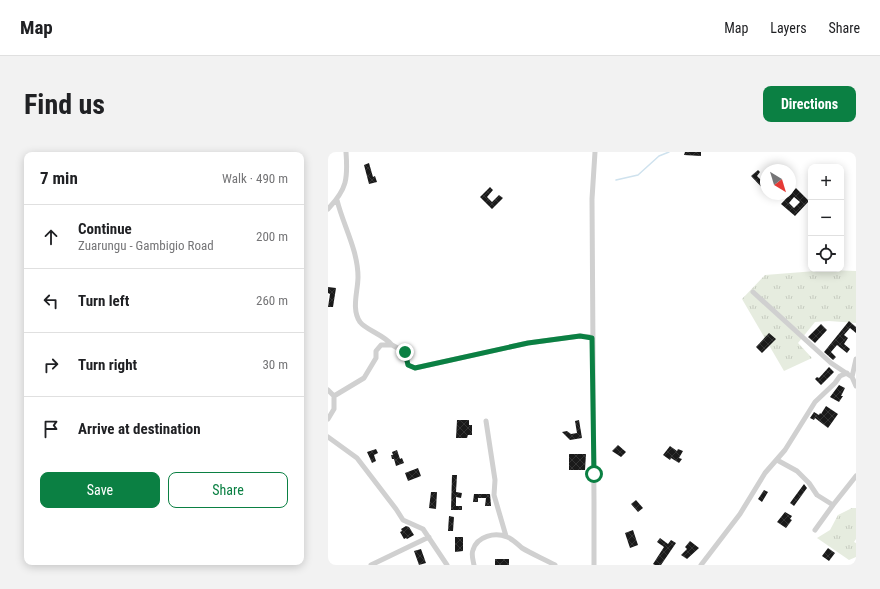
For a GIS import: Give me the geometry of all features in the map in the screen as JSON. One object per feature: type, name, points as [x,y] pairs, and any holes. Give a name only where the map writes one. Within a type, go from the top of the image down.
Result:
[{"type":"street","points":[[328,209],[340,197],[347,174],[346,152]]},
{"type":"street","points":[[594,565],[592,199],[595,152]]},
{"type":"street","points":[[337,200],[356,262],[358,276],[355,313],[360,323],[405,352],[408,365],[415,368],[528,343],[580,336],[592,338]]},
{"type":"street","points":[[754,292],[831,363],[852,377],[856,386]]},
{"type":"street","points":[[334,396],[364,378],[376,358],[376,351],[381,345],[392,345]]},
{"type":"street","points":[[852,377],[856,359]]},
{"type":"street","points":[[701,565],[740,514],[765,473],[777,460],[792,439],[815,402],[835,383],[840,376],[847,373]]},
{"type":"street","points":[[328,390],[334,396],[334,409],[328,419]]},
{"type":"street","points":[[486,422],[496,480],[494,495],[506,536]]},
{"type":"street","points":[[328,437],[357,458],[403,520],[423,529],[447,565]]},
{"type":"street","points":[[777,460],[797,471],[809,482],[816,495],[833,505]]},
{"type":"street","points":[[815,530],[855,477]]},
{"type":"street","points":[[474,565],[472,551],[474,546],[481,540],[493,535],[506,536],[524,549],[555,565]]},
{"type":"street","points":[[371,565],[429,537]]},
{"type":"green space","points":[[856,271],[856,323],[829,321],[815,322],[798,343],[812,358],[784,371],[742,299],[765,275],[808,272]]},
{"type":"green space","points":[[852,508],[856,508],[856,539],[854,542],[856,543],[856,557],[849,560],[817,538],[830,530],[838,515]]},
{"type":"building","points":[[685,152],[701,152],[701,156],[684,155]]},
{"type":"building","points":[[369,163],[373,177],[375,176],[377,182],[369,184],[364,165]]},
{"type":"building","points":[[758,170],[760,172],[757,176],[760,179],[760,186],[751,176]]},
{"type":"building","points":[[490,187],[493,190],[487,197],[492,202],[499,195],[503,198],[492,209],[480,197]]},
{"type":"building","points":[[796,188],[808,200],[808,202],[795,216],[781,204],[785,200],[792,200],[789,203],[794,208],[800,202],[796,199]]},
{"type":"building","points":[[328,287],[336,288],[333,307],[328,307],[330,294],[328,293]]},
{"type":"building","points":[[849,321],[856,327],[856,333],[850,328],[844,335],[848,338],[844,344],[850,349],[847,353],[837,345],[831,352],[836,357],[833,360],[824,352]]},
{"type":"building","points":[[821,324],[827,330],[815,343],[808,337]]},
{"type":"building","points":[[769,333],[776,339],[762,353],[756,347]]},
{"type":"building","points":[[829,367],[834,372],[821,385],[815,379],[817,377],[819,378]]},
{"type":"building","points":[[839,385],[845,388],[841,396],[843,396],[839,402],[830,397]]},
{"type":"building","points":[[826,406],[838,414],[828,428],[815,418],[814,420],[810,418],[814,412],[819,415],[820,413],[821,414]]},
{"type":"building","points":[[457,420],[469,420],[469,425],[472,425],[472,435],[468,435],[467,438],[456,438]]},
{"type":"building","points":[[579,420],[582,438],[570,440],[562,432],[567,431],[571,434],[577,433],[575,421]]},
{"type":"building","points":[[618,445],[626,452],[621,457],[612,451]]},
{"type":"building","points":[[670,446],[677,451],[678,449],[683,451],[679,458],[682,459],[679,463],[671,458],[670,460],[663,455]]},
{"type":"building","points":[[376,449],[378,453],[374,455],[376,461],[372,463],[367,452]]},
{"type":"building","points":[[397,450],[400,459],[402,458],[404,463],[396,466],[391,455],[393,455],[392,452]]},
{"type":"building","points":[[569,454],[586,454],[585,470],[569,470]]},
{"type":"building","points":[[418,468],[421,476],[408,481],[405,473]]},
{"type":"building","points":[[452,475],[457,475],[456,492],[462,493],[461,498],[456,497],[456,506],[462,506],[462,510],[451,510]]},
{"type":"building","points":[[804,484],[807,488],[794,506],[790,503]]},
{"type":"building","points":[[764,490],[768,492],[762,502],[758,499]]},
{"type":"building","points":[[431,492],[437,492],[436,509],[429,508]]},
{"type":"building","points":[[474,494],[490,494],[491,506],[485,506],[486,498],[478,498],[478,502],[473,502]]},
{"type":"building","points":[[636,500],[643,508],[638,512],[631,504]]},
{"type":"building","points":[[785,512],[792,516],[790,519],[792,520],[786,528],[777,522]]},
{"type":"building","points":[[449,516],[454,517],[453,531],[448,531]]},
{"type":"building","points":[[406,526],[409,527],[414,535],[404,539],[400,532],[402,531],[401,529]]},
{"type":"building","points":[[633,530],[638,545],[630,548],[625,533]]},
{"type":"building","points":[[455,537],[463,537],[463,551],[455,552]]},
{"type":"building","points":[[660,538],[668,544],[671,540],[676,543],[661,565],[655,565],[653,564],[664,547],[657,542]]},
{"type":"building","points":[[690,541],[699,548],[687,559],[681,555],[687,549],[685,547]]},
{"type":"building","points":[[828,548],[835,553],[829,561],[822,556]]},
{"type":"building","points":[[421,549],[426,563],[419,565],[414,551]]},
{"type":"building","points":[[495,559],[509,559],[509,565],[495,565]]},
{"type":"waterway","points":[[616,180],[638,175],[659,156],[669,152]]},
{"type":"route","points":[[405,352],[408,365],[415,368],[528,343],[580,336],[592,338],[594,474]]}]
